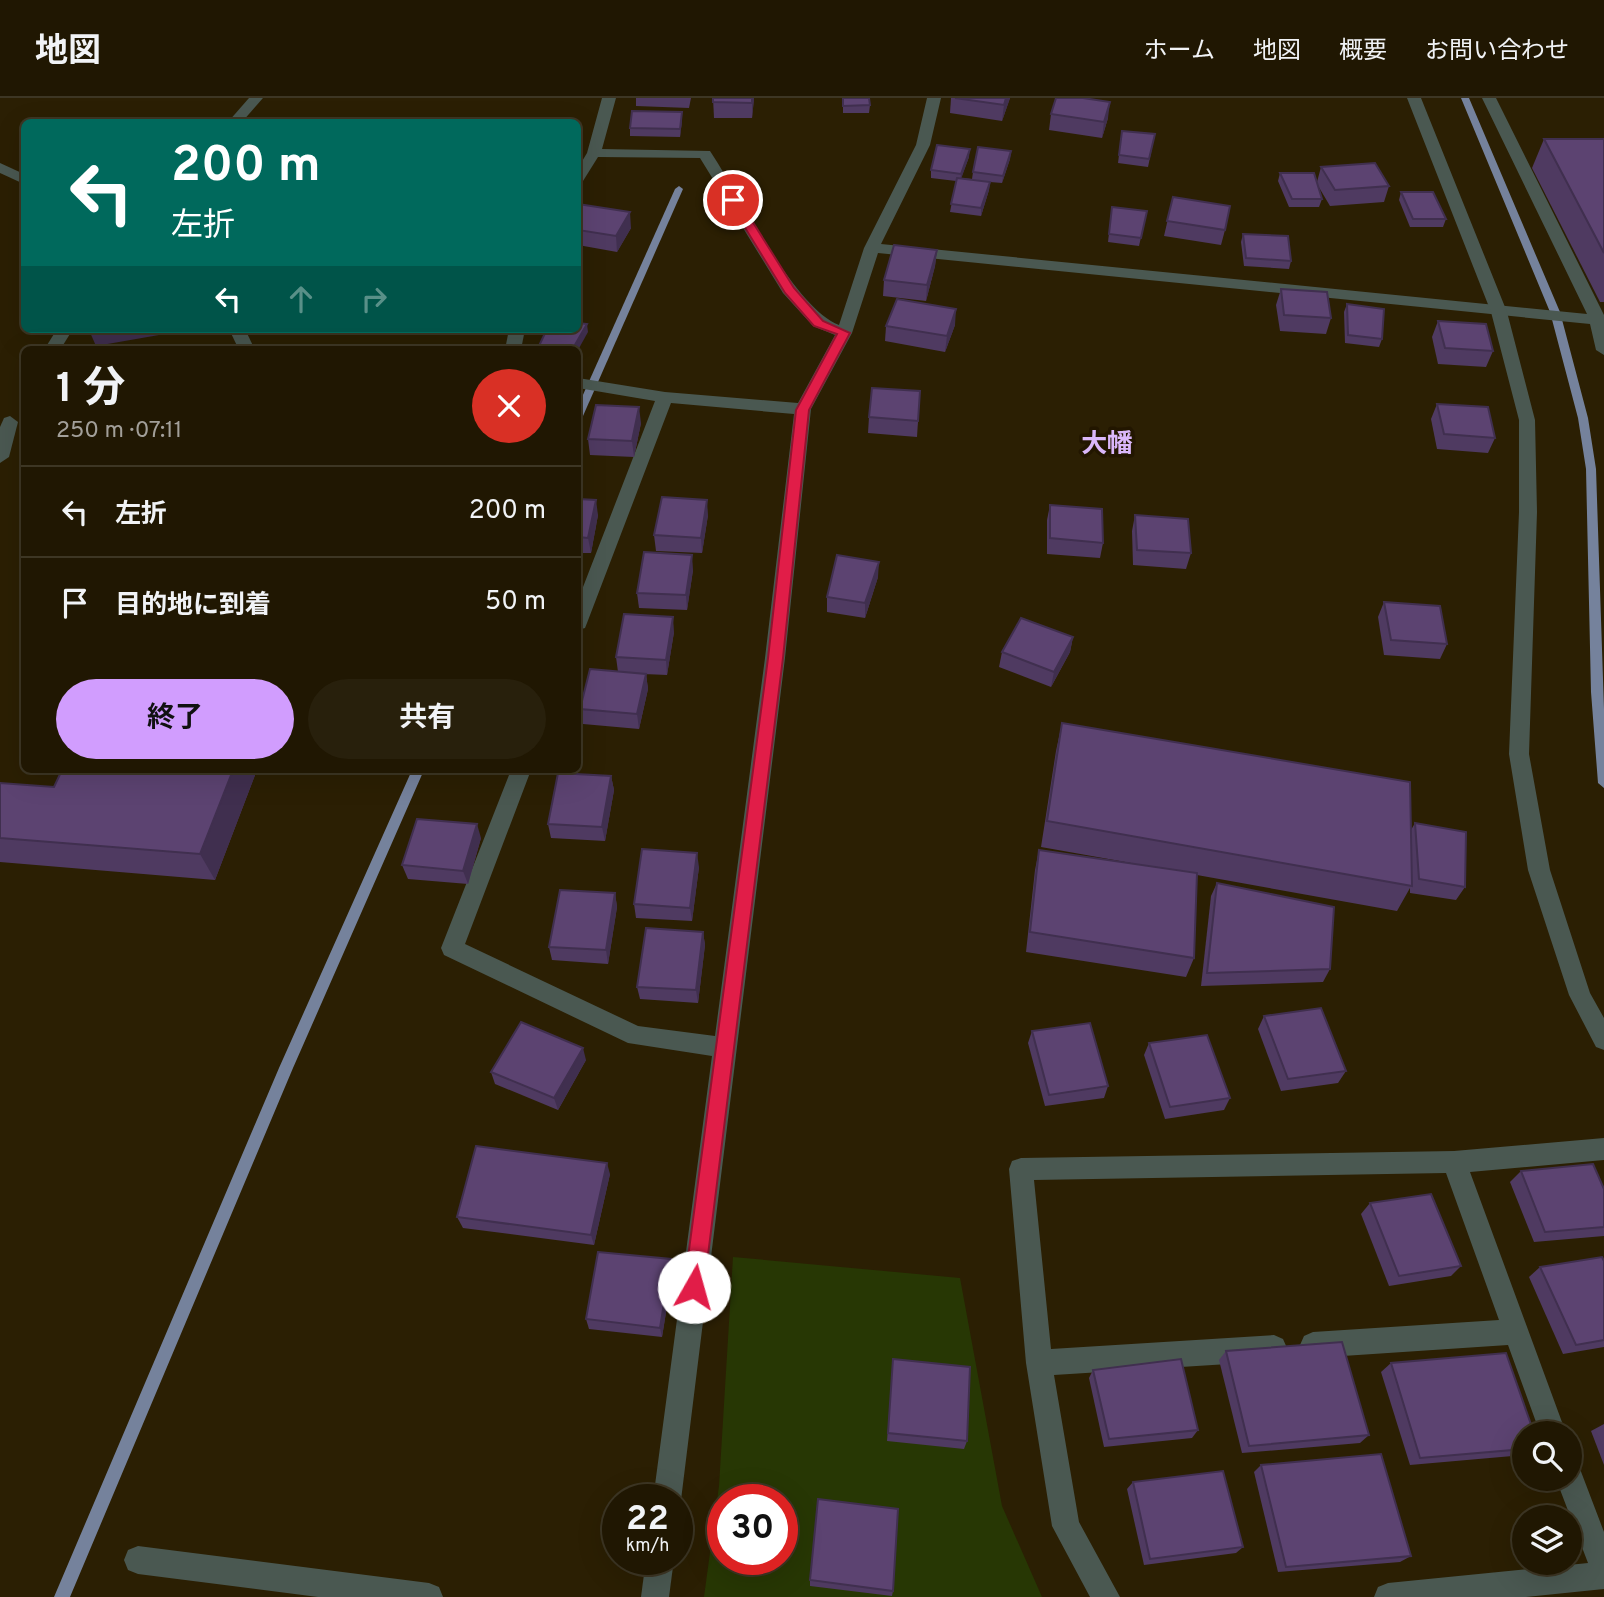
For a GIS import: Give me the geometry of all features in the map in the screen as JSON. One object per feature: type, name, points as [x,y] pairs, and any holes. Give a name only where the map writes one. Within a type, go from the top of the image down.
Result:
[{"type":"street","points":[[238,119],[256,98]]},
{"type":"street","points":[[581,173],[594,153],[609,98]]},
{"type":"street","points":[[669,1484],[775,658],[803,410],[844,333],[872,248],[923,145],[934,98]]},
{"type":"street","points":[[1414,98],[1499,312],[1527,420],[1528,512],[1520,754],[1539,870],[1580,995],[1604,1040]]},
{"type":"street","points":[[1489,98],[1601,320],[1604,350]]},
{"type":"street","points":[[594,153],[705,154],[789,290],[819,323],[844,333]]},
{"type":"street","points":[[0,167],[21,178]]},
{"type":"street","points":[[872,248],[1601,320]]},
{"type":"street","points":[[581,383],[665,397],[803,410]]},
{"type":"street","points":[[581,615],[665,397]]},
{"type":"street","points":[[0,457],[12,422]]},
{"type":"street","points":[[520,773],[452,948],[636,1036],[724,1047]]},
{"type":"street","points":[[1106,1597],[1066,1526],[1039,1363],[1021,1169],[1454,1161],[1604,1149]]},
{"type":"street","points":[[1454,1161],[1548,1421]]},
{"type":"street","points":[[1039,1363],[1514,1332]]},
{"type":"street","points":[[1575,1491],[1604,1569]]},
{"type":"street","points":[[138,1560],[429,1597]]},
{"type":"street","points":[[655,1597],[658,1575]]},
{"type":"street","points":[[1388,1597],[1604,1575]]},
{"type":"green space","points":[[733,1257],[960,1278],[1002,1506],[1042,1597],[704,1597],[707,1575],[798,1575],[798,1484],[719,1484]]},
{"type":"building","points":[[713,98],[752,98],[752,103],[713,102]]},
{"type":"building","points":[[843,98],[869,98],[870,105],[843,106]]},
{"type":"building","points":[[955,98],[1006,98],[1004,105]]},
{"type":"building","points":[[1056,98],[1110,102],[1104,122],[1051,114]]},
{"type":"building","points":[[632,111],[682,112],[680,129],[630,128]]},
{"type":"building","points":[[1122,131],[1155,134],[1149,159],[1119,155]]},
{"type":"building","points":[[1544,139],[1604,139],[1604,253]]},
{"type":"building","points":[[937,145],[970,149],[961,174],[931,170]]},
{"type":"building","points":[[978,147],[1011,151],[1003,176],[973,172]]},
{"type":"building","points":[[1375,163],[1389,186],[1335,190],[1321,167]]},
{"type":"building","points":[[1280,173],[1314,173],[1322,199],[1292,199]]},
{"type":"building","points":[[957,178],[990,182],[981,208],[951,204]]},
{"type":"building","points":[[1401,192],[1433,192],[1446,219],[1413,219]]},
{"type":"building","points":[[1173,197],[1230,206],[1225,230],[1167,221]]},
{"type":"building","points":[[581,204],[630,212],[616,236],[581,230]]},
{"type":"building","points":[[1112,207],[1147,211],[1141,238],[1109,234]]},
{"type":"building","points":[[1243,234],[1288,236],[1291,261],[1246,258]]},
{"type":"building","points":[[894,245],[937,250],[927,285],[884,280]]},
{"type":"building","points":[[1281,289],[1327,292],[1331,318],[1284,315]]},
{"type":"building","points":[[897,299],[956,309],[947,336],[886,326]]},
{"type":"building","points":[[1347,304],[1384,309],[1382,339],[1348,335]]},
{"type":"building","points":[[1438,321],[1486,324],[1493,351],[1445,348]]},
{"type":"building","points":[[581,323],[587,324],[574,346],[539,346],[545,333],[581,333]]},
{"type":"building","points":[[872,388],[920,391],[918,421],[869,417]]},
{"type":"building","points":[[1437,404],[1488,407],[1495,438],[1444,434]]},
{"type":"building","points":[[596,405],[639,407],[632,441],[588,439]]},
{"type":"building","points":[[662,497],[707,500],[701,538],[654,535]]},
{"type":"building","points":[[581,499],[596,500],[588,538],[581,537]]},
{"type":"building","points":[[1050,505],[1102,509],[1103,543],[1050,538]]},
{"type":"building","points":[[1135,515],[1188,519],[1191,553],[1137,550]]},
{"type":"building","points":[[644,552],[692,555],[686,595],[637,593]]},
{"type":"building","points":[[837,555],[879,562],[865,603],[827,597]]},
{"type":"building","points":[[1384,602],[1440,606],[1447,644],[1391,640]]},
{"type":"building","points":[[624,614],[673,617],[666,660],[616,657]]},
{"type":"building","points":[[1021,618],[1073,637],[1054,672],[1002,652]]},
{"type":"building","points":[[590,669],[646,674],[637,714],[581,709]]},
{"type":"building","points":[[1062,723],[1410,782],[1412,886],[1047,821]]},
{"type":"building","points":[[61,773],[232,773],[200,854],[0,838],[0,783],[54,787]]},
{"type":"building","points":[[558,773],[611,776],[602,827],[548,824]]},
{"type":"building","points":[[417,819],[477,824],[463,871],[402,865]]},
{"type":"building","points":[[1415,823],[1466,832],[1465,887],[1419,879]]},
{"type":"building","points":[[642,849],[697,853],[690,908],[634,904]]},
{"type":"building","points":[[1039,850],[1197,873],[1194,958],[1030,932]]},
{"type":"building","points":[[1217,883],[1334,907],[1330,969],[1207,973]]},
{"type":"building","points":[[560,890],[615,893],[606,950],[549,947]]},
{"type":"building","points":[[646,928],[703,932],[696,990],[637,987]]},
{"type":"building","points":[[1321,1008],[1346,1071],[1288,1079],[1264,1016]]},
{"type":"building","points":[[521,1022],[583,1048],[554,1098],[491,1072]]},
{"type":"building","points":[[1090,1023],[1108,1086],[1049,1095],[1032,1031]]},
{"type":"building","points":[[1207,1035],[1230,1098],[1170,1107],[1149,1043]]},
{"type":"building","points":[[476,1146],[607,1163],[591,1235],[457,1217]]},
{"type":"building","points":[[1593,1164],[1604,1189],[1604,1227],[1545,1232],[1521,1171]]},
{"type":"building","points":[[1431,1194],[1461,1266],[1399,1276],[1370,1203]]},
{"type":"building","points":[[598,1252],[671,1259],[660,1328],[586,1319]]},
{"type":"building","points":[[1602,1257],[1604,1340],[1576,1345],[1540,1267]]},
{"type":"building","points":[[1342,1342],[1369,1435],[1249,1446],[1226,1351]]},
{"type":"building","points":[[1506,1353],[1530,1421],[1512,1421],[1512,1450],[1420,1458],[1391,1363]]},
{"type":"building","points":[[893,1359],[970,1367],[967,1441],[888,1433]]},
{"type":"building","points":[[1181,1359],[1198,1430],[1109,1439],[1093,1370]]},
{"type":"building","points":[[1381,1454],[1411,1556],[1286,1567],[1261,1465]]},
{"type":"building","points":[[1223,1471],[1243,1547],[1150,1559],[1133,1482]]},
{"type":"building","points":[[818,1499],[898,1509],[893,1591],[810,1580]]},
{"type":"waterway","points":[[1465,98],[1555,312],[1583,418],[1591,469],[1597,692],[1604,783]]},
{"type":"waterway","points":[[581,409],[679,189]]},
{"type":"waterway","points":[[62,1597],[286,1068],[417,773]]},
{"type":"district","name":"大幡","points":[[1107,443]]},
{"type":"route","points":[[694,1287],[775,658],[803,410],[844,333],[819,323],[789,290],[733,200]]}]
